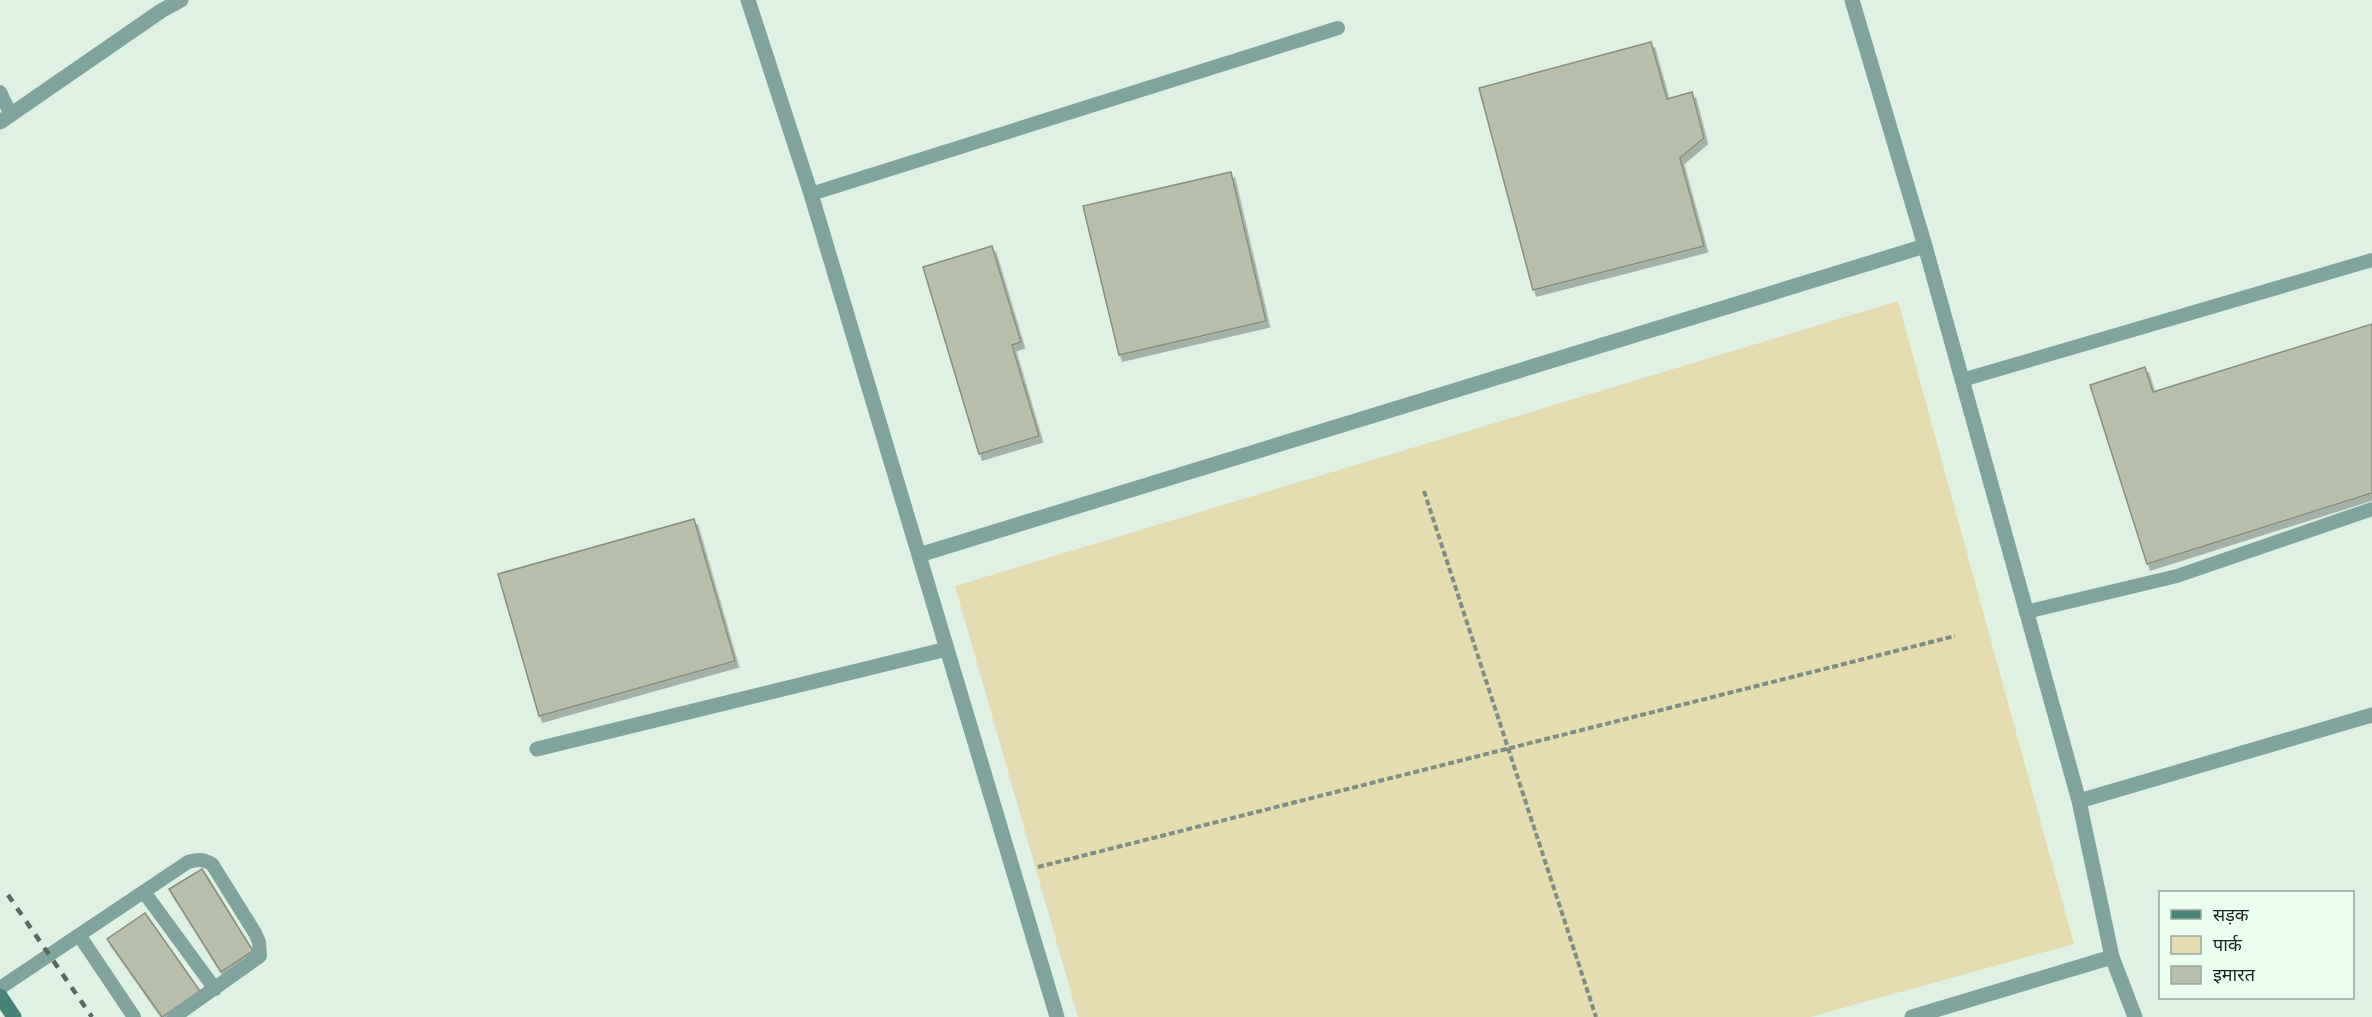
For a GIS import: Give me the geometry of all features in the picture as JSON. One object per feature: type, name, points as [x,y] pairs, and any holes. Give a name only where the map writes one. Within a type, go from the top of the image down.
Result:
[{"type":"street","points":[[748,0],[811,194],[1057,1017]]},
{"type":"street","points":[[1852,0],[1925,246],[2079,801],[2112,957],[2135,1017]]},
{"type":"street","points":[[6,118],[174,2]]},
{"type":"street","points":[[919,555],[1925,246]]},
{"type":"street","points":[[537,749],[947,649]]},
{"type":"street","points":[[2079,801],[2372,715]]},
{"type":"street","points":[[1912,1017],[2112,957]]},
{"type":"street","points":[[0,996],[14,1017]]},
{"type":"lane","points":[[811,194],[1338,28]]},
{"type":"lane","points":[[0,92],[6,118]]},
{"type":"lane","points":[[1962,380],[2372,260]]},
{"type":"lane","points":[[2026,612],[2177,576],[2372,509]]},
{"type":"lane","points":[[0,988],[188,862],[205,860],[212,864],[255,933],[261,949],[260,956],[255,962],[174,1017]]},
{"type":"lane","points":[[144,892],[215,989]]},
{"type":"lane","points":[[79,935],[134,1017]]},
{"type":"path","points":[[1424,491],[1596,1017]]},
{"type":"path","points":[[1014,873],[1955,636]]},
{"type":"green space","points":[[1898,301],[2074,944],[1810,1017],[1078,1017],[955,586]]},
{"type":"building","points":[[1651,42],[1667,99],[1692,92],[1704,138],[1680,158],[1704,246],[1533,290],[1479,88]]},
{"type":"building","points":[[1231,172],[1266,321],[1119,355],[1083,206]]},
{"type":"building","points":[[992,246],[1021,342],[1012,345],[1039,436],[979,454],[923,267]]},
{"type":"building","points":[[2372,324],[2372,493],[2147,564],[2090,385],[2145,367],[2153,392]]},
{"type":"building","points":[[694,519],[735,661],[539,716],[498,574]]},
{"type":"building","points":[[202,869],[253,951],[221,972],[169,889]]},
{"type":"building","points":[[145,913],[200,991],[162,1017],[107,939]]},
{"type":"railway","points":[[8,895],[92,1017]]}]
